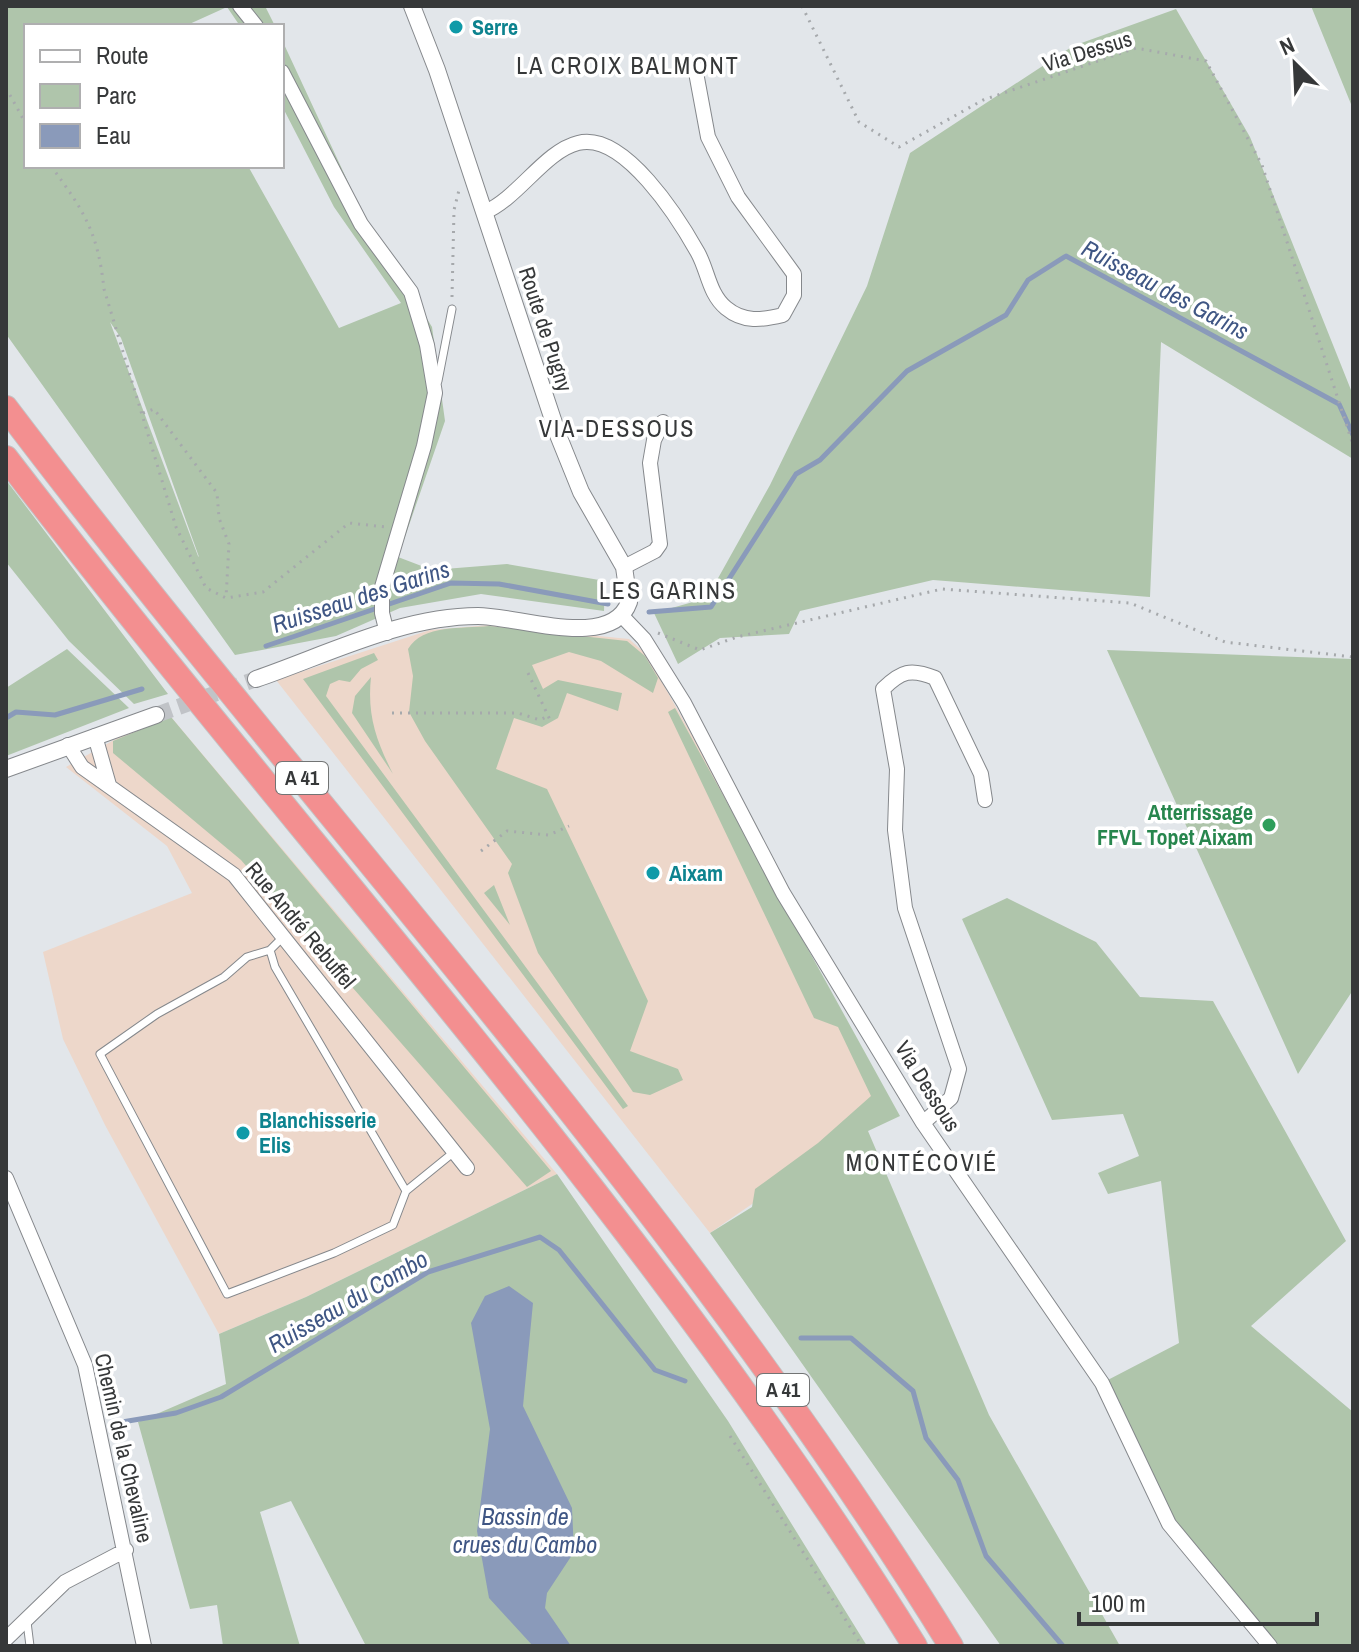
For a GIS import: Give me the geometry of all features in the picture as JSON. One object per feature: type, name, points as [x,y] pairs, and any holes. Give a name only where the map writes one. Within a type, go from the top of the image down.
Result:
[{"type":"highway","name":"A 41","points":[[6,408],[128,565],[487,1004],[642,1200],[787,1397],[951,1646]]},
{"type":"highway","name":"A 41","points":[[6,458],[618,1218],[770,1425],[915,1646]]},
{"type":"street","points":[[240,6],[254,24]]},
{"type":"street","name":"Route de Pugny","points":[[412,6],[437,70],[571,469],[624,567],[629,602],[622,616]]},
{"type":"street","points":[[485,212],[500,205],[559,153],[577,143],[600,143],[624,156],[673,214],[699,256],[711,287],[725,307],[744,319],[763,320],[783,315],[794,295],[794,274],[738,197],[708,137],[695,67]]},
{"type":"street","points":[[284,76],[361,224],[411,292],[427,345],[435,393],[424,446],[397,530],[382,596],[387,633]]},
{"type":"street","points":[[624,567],[655,551],[660,544],[650,463],[654,440],[663,422]]},
{"type":"street","points":[[256,679],[433,620],[479,616],[595,629],[622,616]]},
{"type":"street","name":"Via Dessous","points":[[622,616],[644,639],[684,703],[783,893],[923,1123],[1102,1383],[1169,1524],[1270,1646]]},
{"type":"street","points":[[923,1123],[951,1098],[959,1069],[905,908],[895,830],[897,769],[883,689],[897,675],[915,669],[935,678],[981,774],[985,800]]},
{"type":"street","points":[[6,769],[156,715]]},
{"type":"street","points":[[95,736],[109,786]]},
{"type":"street","name":"Rue André Rebuffel","points":[[68,745],[82,767],[234,875],[285,935],[467,1168]]},
{"type":"street","name":"Chemin de la Chevaline","points":[[6,1178],[85,1365],[144,1646]]},
{"type":"street","points":[[6,1639],[65,1582],[126,1550]]},
{"type":"lane","points":[[435,393],[452,309]]},
{"type":"lane","points":[[285,935],[270,950],[247,957],[224,977],[157,1014],[100,1054],[227,1294],[334,1253],[393,1225],[406,1191],[454,1152]]},
{"type":"lane","points":[[270,950],[275,967],[406,1191]]},
{"type":"lane","points":[[27,1622],[30,1646]]},
{"type":"path","name":"Via Dessus","points":[[802,6],[859,122],[899,147],[983,100],[1136,48],[1206,61],[1262,165],[1353,445]]},
{"type":"path","points":[[6,88],[24,120]]},
{"type":"path","points":[[52,168],[82,209],[99,249],[104,289],[176,527],[206,588],[226,598],[263,592],[349,523],[397,530]]},
{"type":"path","points":[[452,309],[454,210],[459,198],[458,186]]},
{"type":"path","points":[[142,413],[154,409],[217,493],[219,518],[229,544],[226,598]]},
{"type":"path","points":[[644,639],[655,632],[700,650],[737,637],[942,589],[1130,603],[1225,642],[1353,657]]},
{"type":"path","points":[[528,673],[551,722]]},
{"type":"path","points":[[392,713],[518,713],[540,720],[548,716]]},
{"type":"path","points":[[481,851],[507,831],[549,835],[569,826]]},
{"type":"path","points":[[730,1436],[862,1646]]},
{"type":"shaded area","points":[[489,625],[629,639],[646,654],[715,776],[885,1112],[710,1233],[276,680],[430,630]]},
{"type":"shaded area","points":[[171,717],[557,1174],[306,1297],[219,1334],[105,1125],[63,1039],[43,952],[192,893],[167,846],[66,767],[128,732]]},
{"type":"green space","points":[[6,6],[265,6],[274,24],[239,24],[227,7],[189,24],[24,24],[24,168],[249,168],[339,328],[401,303],[334,207],[284,110],[284,44],[362,212],[432,327],[445,421],[398,557],[432,570],[507,564],[605,581],[604,611],[481,594],[400,608],[336,636],[235,655],[6,334]],"holes":[[[110,322],[121,338],[199,557]]]},
{"type":"green space","points":[[1311,6],[1353,6],[1353,109]]},
{"type":"green space","points":[[1176,9],[1250,137],[1353,395],[1353,459],[1161,342],[1150,597],[933,580],[800,611],[789,634],[720,638],[678,664],[654,613],[707,598],[770,485],[867,286],[910,153],[1073,46]]},
{"type":"green space","points":[[6,480],[168,694],[134,704],[69,641],[6,562]]},
{"type":"green space","points":[[489,626],[627,641],[645,656],[658,678],[653,693],[601,661],[569,652],[532,665],[543,689],[558,680],[622,693],[618,711],[567,693],[558,718],[542,727],[514,718],[496,769],[547,789],[648,1001],[630,1051],[678,1069],[683,1080],[650,1095],[633,1092],[538,953],[508,873],[512,864],[425,741],[409,712],[413,676],[408,649],[415,641],[423,635],[444,629]]},
{"type":"green space","points":[[67,649],[129,708],[6,756],[6,688]]},
{"type":"green space","name":"Atterrissage FFVL Topet Aixam","points":[[1107,650],[1353,659],[1353,990],[1298,1074]]},
{"type":"green space","points":[[374,653],[378,660],[361,669],[350,682],[339,680],[330,684],[326,696],[628,1106],[623,1109],[303,679]]},
{"type":"green space","points":[[371,677],[370,703],[374,727],[393,774],[352,713],[355,696]]},
{"type":"green space","points":[[675,708],[900,1116],[868,1131],[989,1415],[1120,1646],[1001,1646],[710,1233],[752,1207],[755,1189],[818,1143],[871,1096],[838,1027],[814,1018],[668,712]]},
{"type":"green space","points":[[171,717],[551,1171],[527,1187],[241,860],[113,753],[113,741]]},
{"type":"green space","points":[[494,885],[510,925],[484,893]]},
{"type":"green space","points":[[1007,898],[1096,942],[1140,997],[1213,1001],[1346,1241],[1251,1326],[1353,1412],[1353,1646],[1268,1646],[1169,1524],[1102,1383],[1179,1343],[1161,1181],[1108,1194],[1098,1173],[1139,1156],[1123,1114],[1052,1120],[962,919]]},
{"type":"green space","points":[[557,1174],[728,1421],[867,1646],[366,1646],[291,1501],[260,1512],[300,1646],[223,1646],[217,1605],[190,1609],[138,1422],[226,1384],[219,1334],[306,1297]]},
{"type":"water","name":"Bassin de crues du Cambo","points":[[509,1286],[533,1303],[523,1406],[572,1508],[574,1552],[547,1593],[545,1608],[571,1646],[533,1646],[489,1598],[477,1531],[490,1429],[471,1323],[485,1296]]},
{"type":"waterway","name":"Ruisseau des Garins","points":[[649,612],[711,607],[796,474],[820,460],[907,371],[1006,315],[1028,280],[1066,256],[1339,404],[1353,435]]},
{"type":"waterway","name":"Ruisseau des Garins","points":[[266,646],[451,583],[499,584],[608,604]]},
{"type":"waterway","name":"Ruisseau des Garins","points":[[6,718],[16,712],[55,715],[142,689]]},
{"type":"waterway","name":"Ruisseau du Combo","points":[[116,1423],[176,1413],[221,1397],[428,1272],[540,1237],[559,1250],[655,1370],[685,1381]]},
{"type":"waterway","points":[[801,1338],[851,1338],[913,1391],[926,1438],[958,1480],[986,1556],[1063,1646]]},
{"type":"tunnel","points":[[156,715],[256,679]]},
{"type":"place","name":"Serre","points":[[456,27]]},
{"type":"place","name":"Atterrissage FFVL Topet Aixam","points":[[1269,825]]},
{"type":"place","name":"Aixam","points":[[653,873]]},
{"type":"place","name":"Blanchisserie Elis","points":[[243,1133]]},
{"type":"district","name":"LA CROIX BALMONT","points":[[628,66]]},
{"type":"district","name":"VIA-DESSOUS","points":[[617,429]]},
{"type":"district","name":"LES GARINS","points":[[668,591]]},
{"type":"district","name":"MONTÉCOVIÉ","points":[[922,1163]]}]
